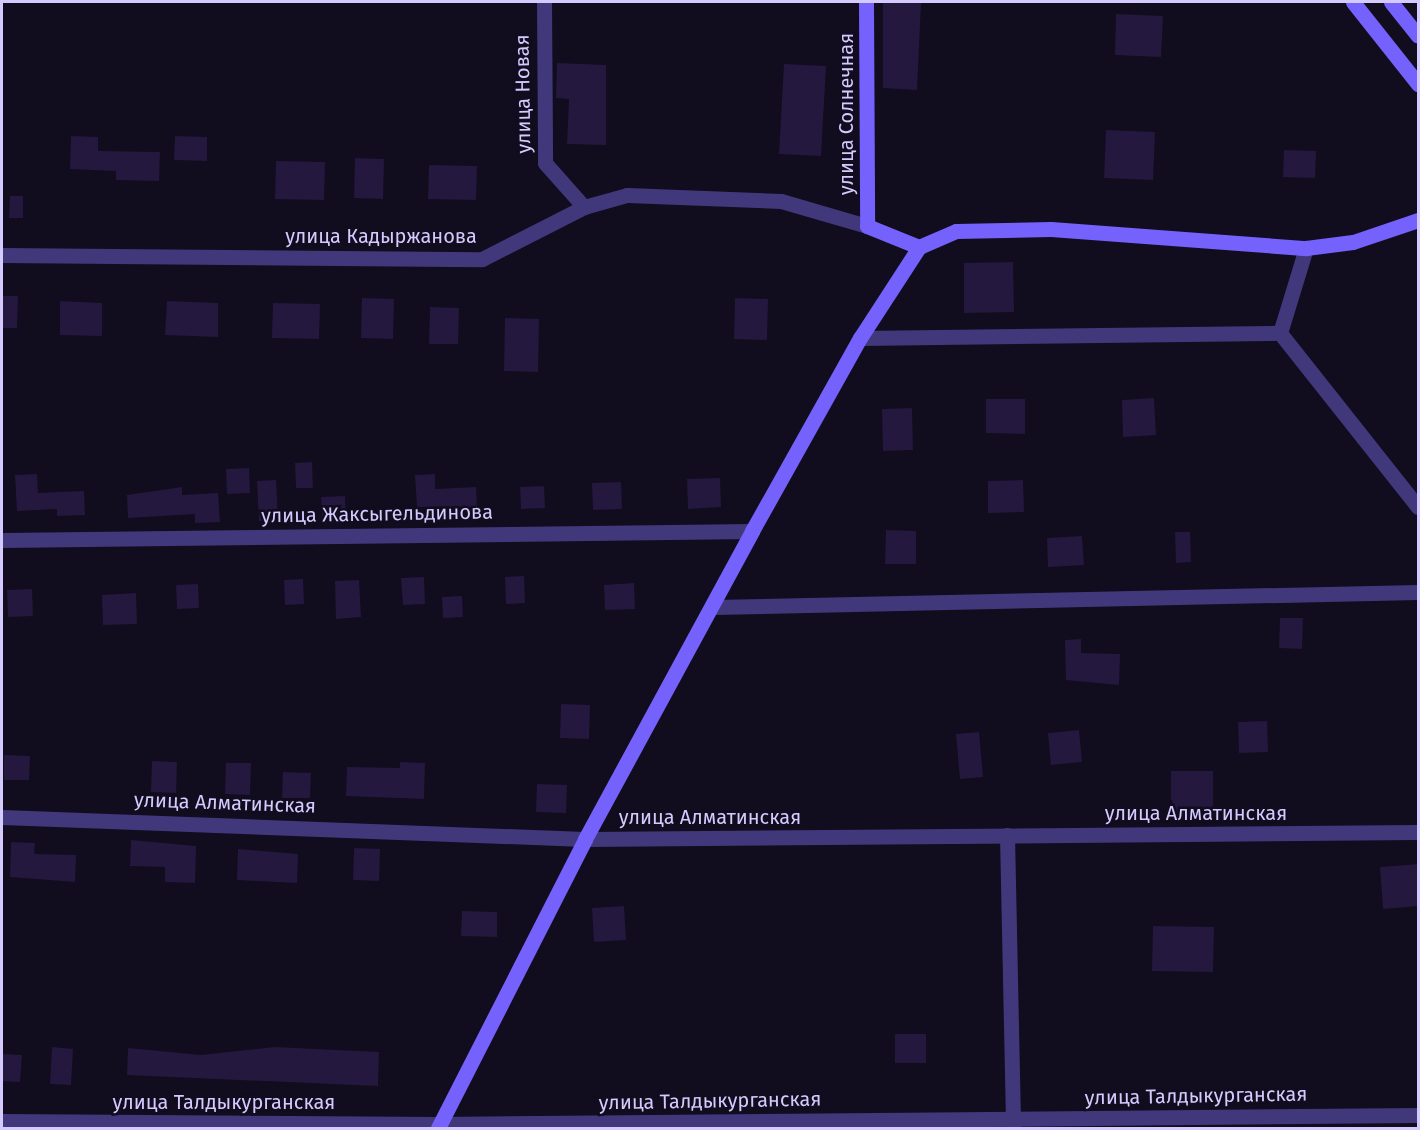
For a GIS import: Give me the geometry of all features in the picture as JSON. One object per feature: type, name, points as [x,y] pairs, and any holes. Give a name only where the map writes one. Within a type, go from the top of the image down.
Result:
[{"type":"street","name":"улица Новая","points":[[544,2],[545,163],[584,207]]},
{"type":"street","name":"улица Солнечная","points":[[866,2],[867,226]]},
{"type":"street","points":[[1353,2],[1419,84]]},
{"type":"street","points":[[1391,2],[1419,36]]},
{"type":"street","name":"улица Кадыржанова","points":[[2,255],[482,259],[584,207],[627,195],[781,201],[867,226],[919,247]]},
{"type":"street","points":[[438,1126],[585,838],[713,607],[752,531],[860,339],[919,247],[956,231],[1051,229],[1306,248],[1353,242],[1419,220]]},
{"type":"street","points":[[1280,333],[1306,248]]},
{"type":"street","points":[[860,339],[1280,333]]},
{"type":"street","points":[[1280,333],[1419,507]]},
{"type":"street","name":"улица Жаксыгельдинова","points":[[2,540],[752,531]]},
{"type":"street","points":[[713,607],[1419,592]]},
{"type":"street","name":"улица Алматинская","points":[[2,817],[585,838],[1419,832]]},
{"type":"street","points":[[1007,836],[1013,1124]]},
{"type":"street","name":"улица Талдыкурганская","points":[[2,1121],[438,1126],[1013,1124],[1419,1115]]},
{"type":"building","points":[[883,2],[921,3],[917,90],[883,88]]},
{"type":"building","points":[[1116,14],[1163,16],[1161,57],[1115,55]]},
{"type":"building","points":[[557,63],[606,65],[606,145],[567,144],[569,99],[556,98]]},
{"type":"building","points":[[784,64],[826,66],[821,156],[779,154]]},
{"type":"building","points":[[1106,130],[1155,132],[1153,180],[1104,178]]},
{"type":"building","points":[[71,136],[98,137],[98,151],[160,152],[159,181],[116,180],[116,171],[70,169]]},
{"type":"building","points":[[175,136],[207,137],[207,161],[174,160]]},
{"type":"building","points":[[1284,150],[1316,151],[1315,178],[1283,177]]},
{"type":"building","points":[[355,158],[384,159],[383,199],[354,198]]},
{"type":"building","points":[[276,161],[325,162],[324,200],[275,199]]},
{"type":"building","points":[[429,165],[477,166],[476,200],[428,199]]},
{"type":"building","points":[[10,196],[23,196],[23,218],[9,218]]},
{"type":"building","points":[[1013,262],[1014,312],[964,313],[964,263]]},
{"type":"building","points":[[2,296],[18,296],[17,328],[2,328]]},
{"type":"building","points":[[362,298],[394,299],[393,339],[361,338]]},
{"type":"building","points":[[735,298],[768,299],[767,340],[734,339]]},
{"type":"building","points":[[60,301],[102,303],[102,336],[60,335]]},
{"type":"building","points":[[167,301],[218,303],[218,337],[165,335]]},
{"type":"building","points":[[273,303],[320,304],[319,339],[272,338]]},
{"type":"building","points":[[430,307],[459,308],[458,344],[429,344]]},
{"type":"building","points":[[505,318],[539,319],[538,372],[504,371]]},
{"type":"building","points":[[1154,398],[1156,435],[1123,437],[1122,400]]},
{"type":"building","points":[[986,399],[1025,399],[1025,434],[986,433]]},
{"type":"building","points":[[912,408],[913,450],[883,451],[882,409]]},
{"type":"building","points":[[312,462],[313,488],[296,488],[295,463]]},
{"type":"building","points":[[249,468],[250,493],[227,494],[226,469]]},
{"type":"building","points":[[37,474],[38,493],[84,491],[85,515],[57,516],[57,509],[17,511],[15,475]]},
{"type":"building","points":[[435,474],[435,489],[476,487],[477,508],[417,507],[415,475]]},
{"type":"building","points":[[720,478],[721,507],[688,509],[687,479]]},
{"type":"building","points":[[276,480],[278,520],[259,521],[257,481]]},
{"type":"building","points":[[1023,480],[1024,512],[988,513],[988,481]]},
{"type":"building","points":[[621,482],[622,509],[593,510],[592,483]]},
{"type":"building","points":[[544,486],[545,508],[521,509],[520,487]]},
{"type":"building","points":[[182,487],[182,495],[218,493],[220,522],[195,523],[195,514],[128,518],[127,495]]},
{"type":"building","points":[[345,496],[346,523],[323,524],[321,497]]},
{"type":"building","points":[[886,530],[916,531],[916,564],[885,564]]},
{"type":"building","points":[[1175,532],[1190,532],[1191,562],[1176,563]]},
{"type":"building","points":[[1082,536],[1084,565],[1048,567],[1047,538]]},
{"type":"building","points":[[524,576],[525,603],[506,604],[505,577]]},
{"type":"building","points":[[424,577],[425,604],[403,605],[401,578]]},
{"type":"building","points":[[303,579],[304,604],[285,605],[284,580]]},
{"type":"building","points":[[359,580],[361,617],[336,619],[335,581]]},
{"type":"building","points":[[634,583],[635,609],[605,610],[604,585]]},
{"type":"building","points":[[198,584],[199,608],[177,609],[176,585]]},
{"type":"building","points":[[32,589],[33,616],[8,617],[7,590]]},
{"type":"building","points":[[136,593],[137,624],[103,625],[102,595]]},
{"type":"building","points":[[462,596],[463,617],[443,618],[442,597]]},
{"type":"building","points":[[1280,618],[1303,618],[1302,649],[1279,648]]},
{"type":"building","points":[[1081,639],[1081,653],[1120,654],[1119,685],[1066,680],[1065,640]]},
{"type":"building","points":[[561,704],[590,705],[589,739],[560,738]]},
{"type":"building","points":[[1267,721],[1268,752],[1239,753],[1238,722]]},
{"type":"building","points":[[1079,730],[1082,762],[1051,765],[1048,733]]},
{"type":"building","points":[[979,732],[983,777],[960,779],[956,734]]},
{"type":"building","points":[[4,755],[30,756],[29,780],[4,780]]},
{"type":"building","points":[[152,761],[177,762],[176,793],[151,792]]},
{"type":"building","points":[[400,762],[425,763],[424,799],[346,796],[347,767],[400,768]]},
{"type":"building","points":[[226,763],[251,763],[250,795],[225,794]]},
{"type":"building","points":[[1171,771],[1213,771],[1213,815],[1171,815]]},
{"type":"building","points":[[283,772],[311,773],[310,798],[282,798]]},
{"type":"building","points":[[537,784],[567,785],[566,813],[536,812]]},
{"type":"building","points":[[131,840],[196,846],[195,883],[165,882],[165,867],[130,866]]},
{"type":"building","points":[[11,842],[35,843],[34,854],[76,855],[75,882],[10,877]]},
{"type":"building","points":[[354,848],[380,849],[379,881],[353,880]]},
{"type":"building","points":[[238,849],[298,854],[297,883],[237,880]]},
{"type":"building","points":[[1419,864],[1419,906],[1383,909],[1380,867]]},
{"type":"building","points":[[624,906],[626,940],[594,942],[592,908]]},
{"type":"building","points":[[462,911],[497,912],[497,937],[461,936]]},
{"type":"building","points":[[1153,926],[1214,927],[1213,972],[1152,971]]},
{"type":"building","points":[[895,1034],[926,1034],[926,1063],[895,1063]]},
{"type":"building","points":[[52,1047],[73,1049],[71,1085],[50,1084]]},
{"type":"building","points":[[275,1047],[379,1052],[378,1086],[127,1075],[128,1048],[201,1055]]},
{"type":"building","points":[[2,1054],[22,1055],[20,1082],[2,1081]]}]
